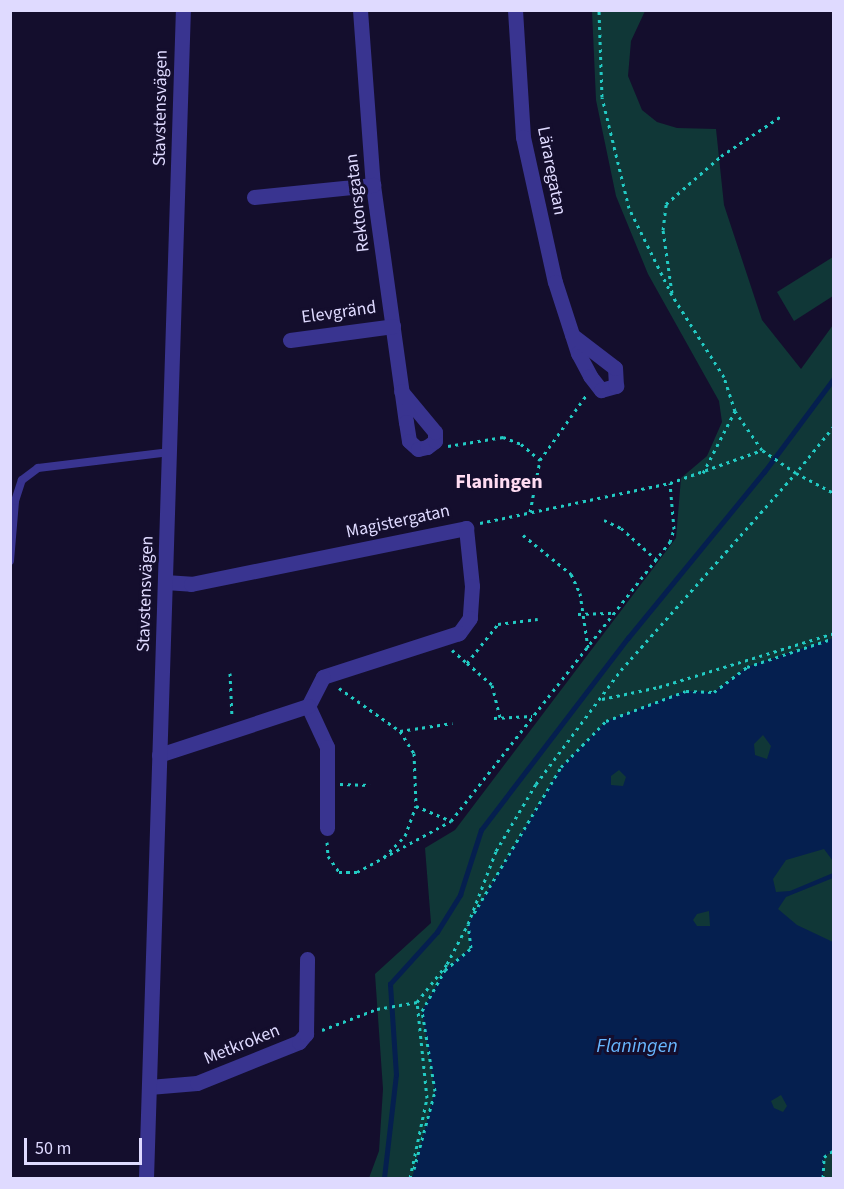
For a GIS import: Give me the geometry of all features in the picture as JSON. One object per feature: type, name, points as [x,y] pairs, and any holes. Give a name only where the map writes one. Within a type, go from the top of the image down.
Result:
[{"type":"street","name":"Stavstensvägen","points":[[146,1179],[171,452],[183,10]]},
{"type":"street","name":"Rektorsgatan","points":[[360,10],[374,185],[409,441],[418,449],[435,441]]},
{"type":"street","name":"Läraregatan","points":[[515,10],[524,137],[555,282],[572,335],[595,382]]},
{"type":"street","points":[[254,197],[374,185]]},
{"type":"street","name":"Elevgränd","points":[[290,340],[393,326]]},
{"type":"street","points":[[572,335],[615,368],[616,386],[601,390],[595,382]]},
{"type":"street","points":[[402,391],[430,422],[435,441]]},
{"type":"street","name":"Magistergatan","points":[[165,582],[191,584],[466,528],[472,586],[470,618],[459,633],[323,677]]},
{"type":"street","points":[[159,755],[308,706],[323,677]]},
{"type":"street","points":[[308,706],[327,747],[330,784],[327,828]]},
{"type":"street","name":"Metkroken","points":[[149,1087],[197,1083],[220,1076],[299,1042],[306,1034],[307,959]]},
{"type":"lane","points":[[10,561],[15,501],[22,480],[38,468],[171,452]]},
{"type":"path","points":[[599,10],[602,97],[613,153],[629,208],[672,295],[724,377],[735,411],[762,450],[834,493]]},
{"type":"path","points":[[672,295],[663,230],[666,204],[721,156],[780,117]]},
{"type":"path","points":[[530,512],[540,460],[595,382]]},
{"type":"path","points":[[702,475],[735,411]]},
{"type":"path","points":[[411,1179],[435,1091],[422,1011],[445,970],[471,948],[468,924],[496,851],[507,831],[536,784],[602,699],[621,669],[834,426]]},
{"type":"path","points":[[435,441],[445,446],[503,437],[521,444],[540,460]]},
{"type":"path","points":[[466,528],[702,475],[762,450]]},
{"type":"path","points":[[327,828],[328,856],[339,872],[357,872],[452,821],[498,766],[532,716],[658,561],[674,529],[670,483]]},
{"type":"path","points":[[604,520],[621,528],[658,561]]},
{"type":"path","points":[[523,535],[571,574],[580,593],[588,648]]},
{"type":"path","points":[[578,614],[615,613]]},
{"type":"path","points":[[467,663],[498,624],[537,619]]},
{"type":"path","points":[[602,699],[659,687],[834,633]]},
{"type":"path","points":[[411,1179],[427,1098],[417,1002],[447,964],[468,924],[561,767],[606,721],[686,691],[714,692],[747,667],[834,638]]},
{"type":"path","points":[[442,640],[492,685],[501,718]]},
{"type":"path","points":[[230,673],[232,731]]},
{"type":"path","points":[[323,677],[400,731],[414,753],[416,806],[405,836],[380,861]]},
{"type":"path","points":[[494,718],[532,716]]},
{"type":"path","points":[[400,731],[452,723]]},
{"type":"path","points":[[330,784],[370,784]]},
{"type":"path","points":[[410,788],[415,788]]},
{"type":"path","points":[[416,806],[452,821]]},
{"type":"path","points":[[306,1034],[377,1009],[417,1002]]},
{"type":"path","points":[[822,1179],[824,1157],[834,1150]]},
{"type":"green space","points":[[592,11],[645,11],[631,41],[628,76],[642,110],[657,122],[677,128],[716,129],[724,205],[762,320],[801,369],[833,325],[833,1178],[369,1178],[379,1151],[383,1089],[375,974],[431,923],[425,848],[455,830],[676,538],[681,478],[707,456],[722,422],[719,401],[648,274],[616,196],[596,100]]},
{"type":"green space","points":[[833,257],[833,296],[794,321],[777,292]]},
{"type":"water","name":"Flaningen","points":[[833,638],[833,861],[824,849],[786,860],[773,879],[776,892],[790,891],[833,873],[833,878],[786,897],[778,909],[797,925],[833,942],[834,1150],[824,1157],[823,1178],[412,1178],[435,1091],[422,1011],[445,970],[470,948],[468,924],[561,767],[606,721],[685,691],[714,692],[747,667]],"holes":[[[763,735],[771,746],[767,759],[755,755],[754,744]],[[619,770],[626,777],[623,786],[611,785],[611,776]],[[709,911],[710,926],[697,926],[693,920],[697,914]],[[781,1095],[787,1106],[783,1112],[774,1108],[771,1101]]]},
{"type":"waterway","points":[[384,1178],[396,1075],[390,984],[437,932],[460,895],[481,830],[628,638],[764,472],[834,378]]},
{"type":"district","name":"Flaningen","points":[[499,482]]}]
